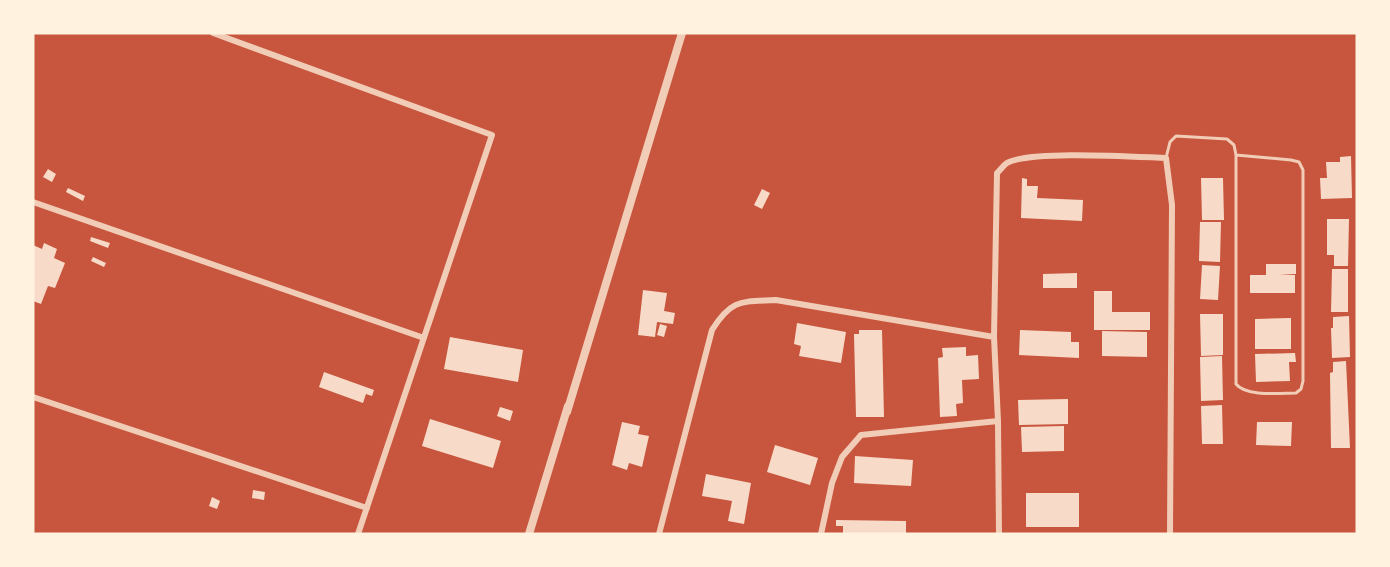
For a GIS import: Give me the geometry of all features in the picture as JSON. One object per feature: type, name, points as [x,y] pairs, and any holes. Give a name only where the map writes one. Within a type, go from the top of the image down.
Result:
[{"type":"street","points":[[213,33],[492,135],[358,534]]},
{"type":"street","points":[[567,412],[682,33]]},
{"type":"street","points":[[999,534],[998,421],[994,337],[997,173],[1007,163],[1022,158],[1100,155],[1166,158],[1172,205],[1170,534]]},
{"type":"street","points":[[33,202],[424,338]]},
{"type":"street","points":[[529,534],[603,294]]},
{"type":"street","points":[[659,534],[712,330],[724,312],[742,302],[776,300],[994,337]]},
{"type":"street","points":[[33,397],[367,508]]},
{"type":"street","points":[[821,534],[832,483],[842,457],[861,435],[998,421]]},
{"type":"lane","points":[[1166,158],[1170,142],[1176,136],[1188,135],[1227,140],[1234,145],[1236,155],[1236,384],[1240,390],[1251,392],[1296,393],[1301,389],[1304,381],[1303,170],[1299,162],[1291,160],[1236,155]]},
{"type":"building","points":[[1351,156],[1352,198],[1321,199],[1320,178],[1327,178],[1326,162],[1340,162],[1340,157]]},
{"type":"building","points":[[48,169],[56,174],[52,182],[43,177]]},
{"type":"building","points":[[1022,178],[1027,179],[1027,186],[1038,186],[1037,198],[1083,200],[1082,221],[1021,218]]},
{"type":"building","points":[[1201,178],[1223,178],[1224,220],[1202,220]]},
{"type":"building","points":[[68,188],[85,196],[83,201],[66,192]]},
{"type":"building","points":[[762,189],[770,193],[762,209],[754,205]]},
{"type":"building","points":[[1327,219],[1349,219],[1348,266],[1334,266],[1334,255],[1327,255]]},
{"type":"building","points":[[1200,222],[1221,222],[1220,262],[1199,261]]},
{"type":"building","points":[[91,237],[110,243],[108,248],[90,241]]},
{"type":"building","points":[[44,243],[57,249],[54,258],[65,263],[55,288],[48,286],[41,304],[33,301],[33,245],[42,249]]},
{"type":"building","points":[[93,257],[106,263],[104,267],[91,261]]},
{"type":"building","points":[[1266,264],[1296,264],[1296,274],[1279,274],[1295,275],[1295,293],[1250,293],[1250,275],[1266,275]]},
{"type":"building","points":[[1202,265],[1220,266],[1218,300],[1200,299]]},
{"type":"building","points":[[1332,269],[1348,269],[1348,312],[1331,312]]},
{"type":"building","points":[[1077,273],[1077,288],[1043,288],[1043,274]]},
{"type":"building","points":[[643,290],[667,293],[664,311],[675,313],[673,324],[657,322],[655,337],[638,335]]},
{"type":"building","points":[[1094,291],[1112,291],[1112,312],[1150,312],[1150,330],[1094,330]]},
{"type":"building","points":[[1200,314],[1223,314],[1223,355],[1201,356]]},
{"type":"building","points":[[1349,316],[1350,357],[1332,358],[1333,317]]},
{"type":"building","points":[[1291,318],[1291,349],[1255,349],[1255,319]]},
{"type":"building","points":[[797,323],[846,332],[841,363],[799,356],[801,346],[794,344]]},
{"type":"building","points":[[660,324],[667,326],[664,337],[657,335]]},
{"type":"building","points":[[859,330],[882,330],[884,417],[856,417],[854,334],[859,334]]},
{"type":"building","points":[[1020,330],[1071,332],[1071,342],[1079,342],[1079,358],[1019,355]]},
{"type":"building","points":[[1102,331],[1147,332],[1147,357],[1102,356]]},
{"type":"building","points":[[450,337],[523,350],[518,382],[444,369]]},
{"type":"building","points":[[966,347],[966,356],[978,355],[979,379],[962,380],[963,403],[956,404],[957,416],[940,417],[938,358],[943,357],[942,348]]},
{"type":"building","points":[[1295,353],[1296,362],[1289,362],[1290,381],[1256,382],[1255,354]]},
{"type":"building","points":[[1222,356],[1223,400],[1201,401],[1200,357]]},
{"type":"building","points":[[1346,361],[1350,448],[1331,448],[1330,373],[1333,372],[1333,362]]},
{"type":"building","points":[[324,372],[374,390],[372,396],[366,394],[363,403],[319,387]]},
{"type":"building","points":[[1068,399],[1068,424],[1019,425],[1018,400]]},
{"type":"building","points":[[1222,405],[1223,444],[1202,444],[1201,406]]},
{"type":"building","points":[[500,407],[513,411],[510,421],[497,416]]},
{"type":"building","points":[[430,419],[501,441],[493,468],[422,446]]},
{"type":"building","points":[[622,422],[640,426],[638,434],[649,436],[642,467],[629,463],[627,470],[612,465]]},
{"type":"building","points":[[1257,422],[1292,422],[1291,446],[1256,445]]},
{"type":"building","points":[[1064,426],[1064,451],[1022,452],[1021,427]]},
{"type":"building","points":[[775,445],[818,458],[810,485],[767,472]]},
{"type":"building","points":[[855,456],[913,460],[911,486],[854,483]]},
{"type":"building","points":[[706,474],[751,483],[744,524],[728,521],[732,501],[702,496]]},
{"type":"building","points":[[253,490],[265,492],[264,500],[252,498]]},
{"type":"building","points":[[1026,493],[1079,493],[1079,527],[1026,527]]},
{"type":"building","points":[[212,497],[220,501],[217,509],[209,506]]},
{"type":"building","points":[[836,520],[906,521],[906,534],[843,534],[843,526],[836,526]]}]
